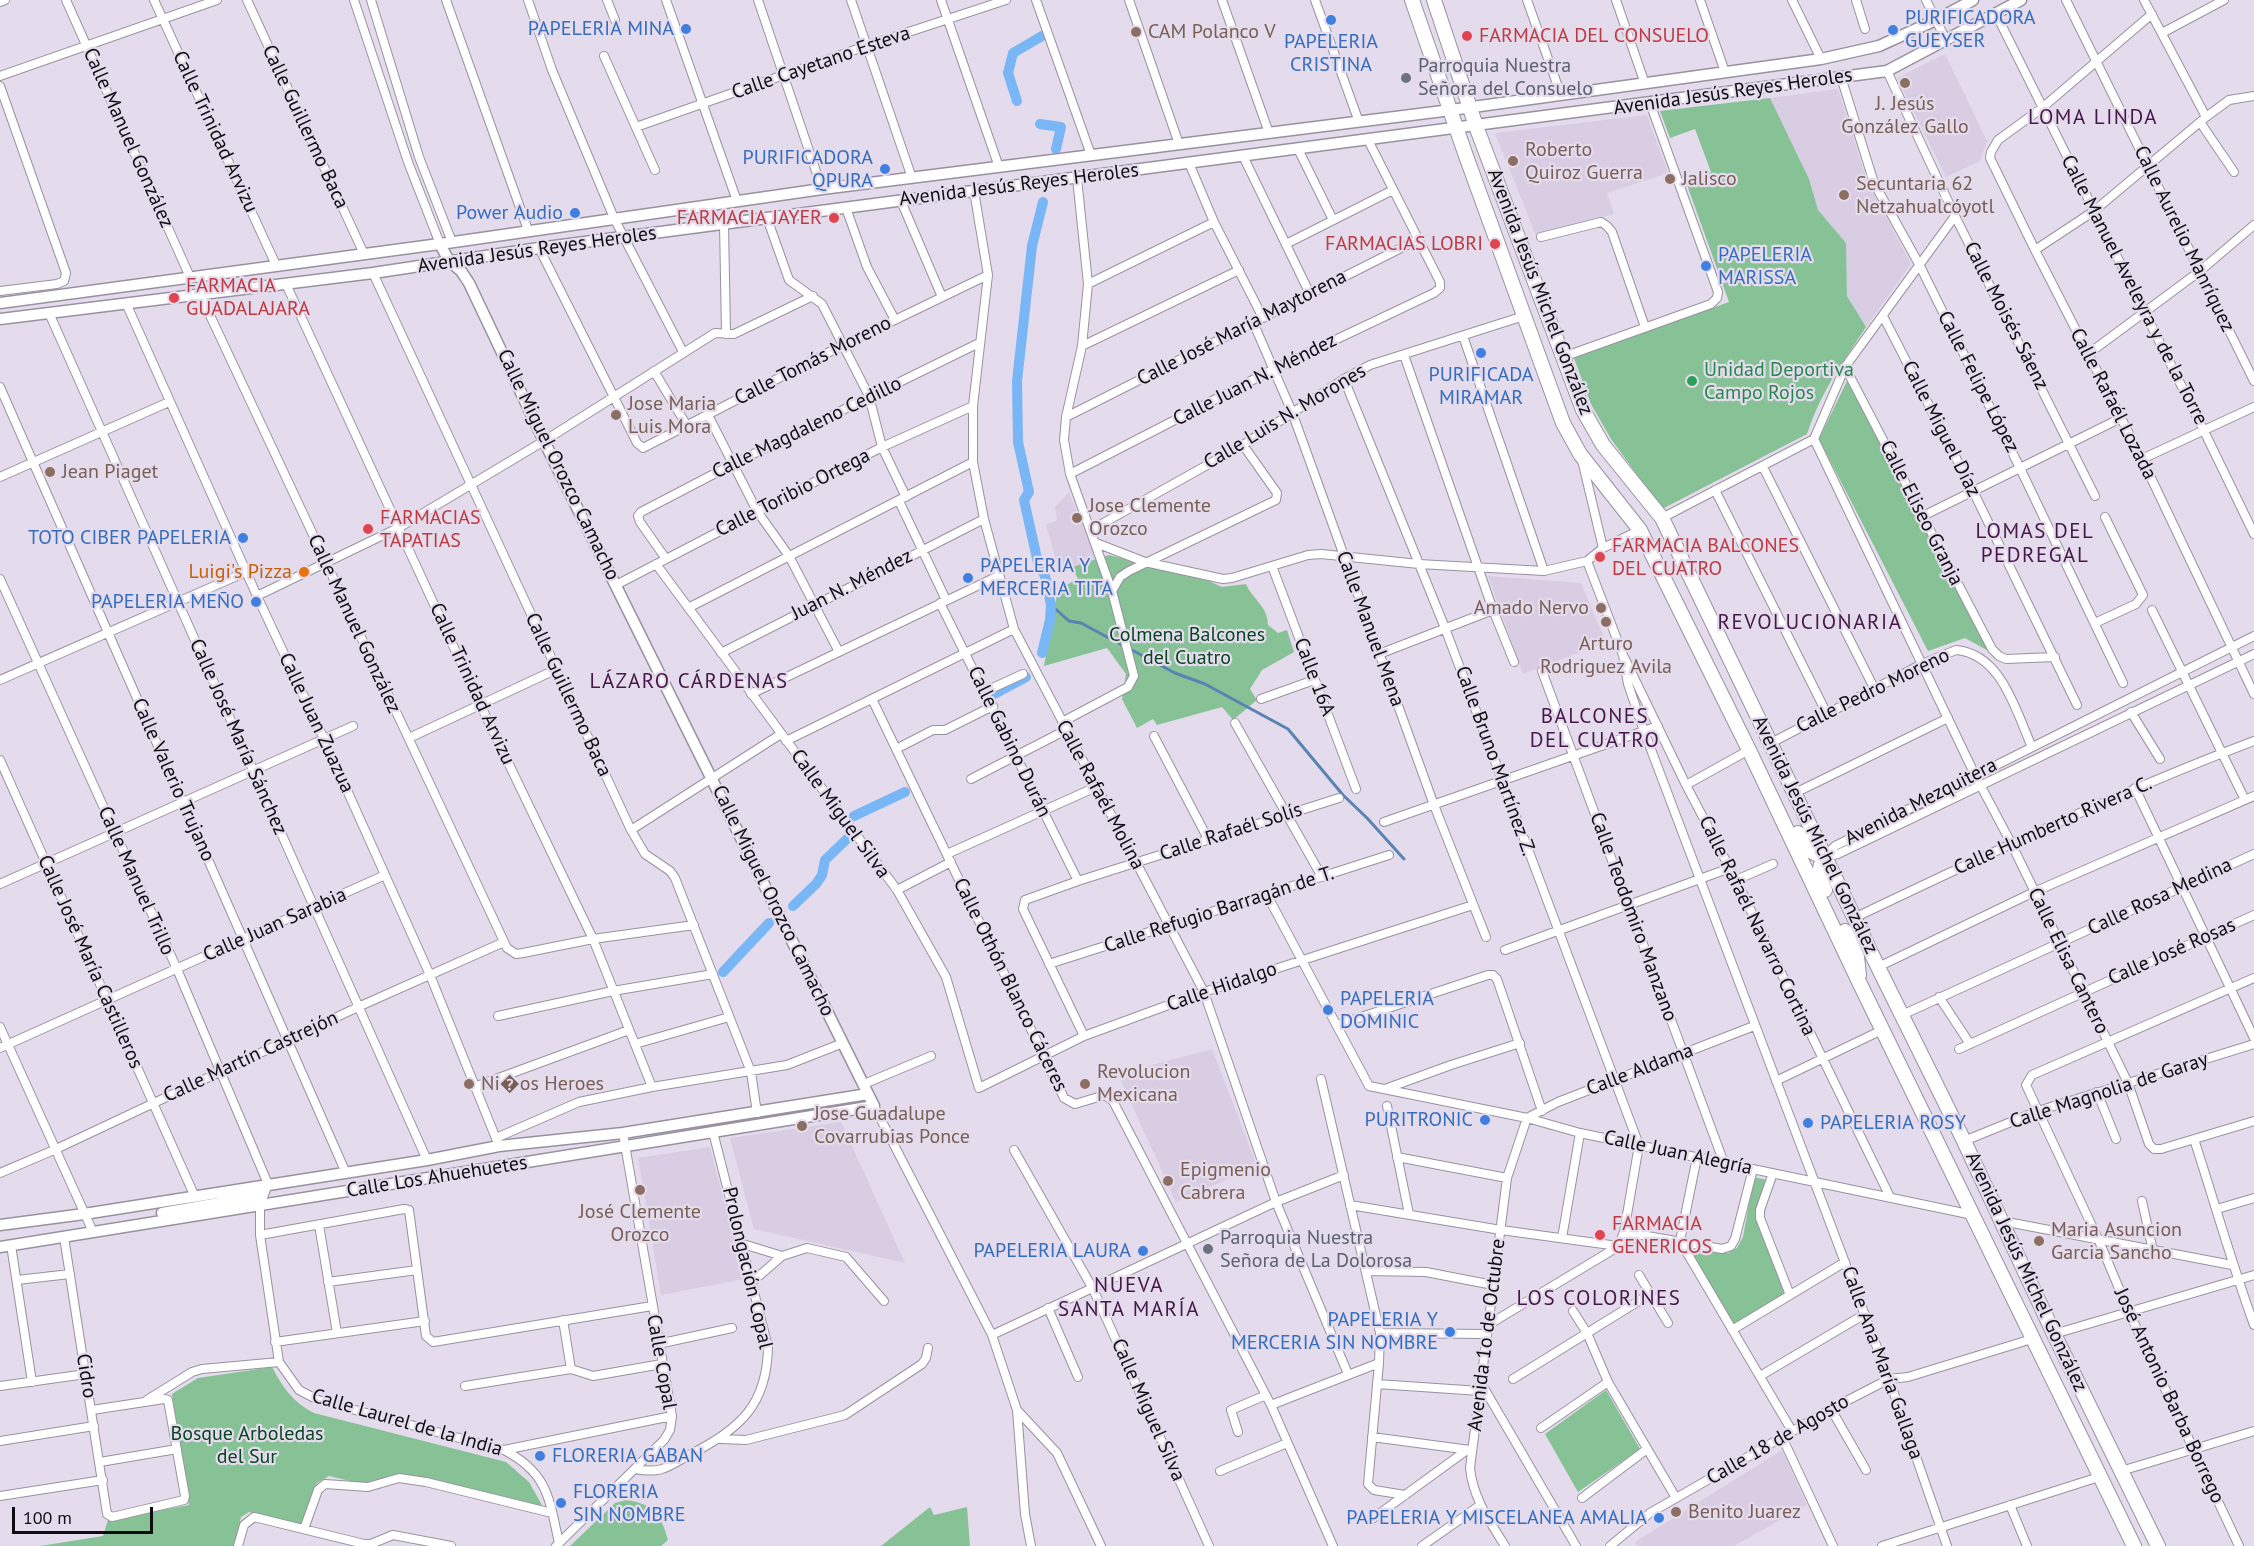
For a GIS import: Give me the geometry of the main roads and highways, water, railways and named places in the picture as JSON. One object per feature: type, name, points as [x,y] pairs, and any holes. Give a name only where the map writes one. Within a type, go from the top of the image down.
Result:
[{"type":"main road","name":"Avenida Jesús Michel González","points":[[1412,0],[1563,423],[1580,454],[1640,530],[1749,750],[1882,1030],[2134,1546]]},
{"type":"main road","name":"Avenida Jesús Michel González","points":[[1434,0],[1476,126],[1583,410],[1603,445],[1662,518],[2158,1546]]},
{"type":"main road","points":[[1749,750],[1768,774],[1804,846],[1813,854],[1824,857],[1818,869],[1819,878],[1857,957],[1861,986]]},
{"type":"waterway","points":[[1017,101],[1008,73],[1013,53],[1042,36]]},
{"type":"waterway","points":[[1040,124],[1061,127],[1056,149]]},
{"type":"waterway","points":[[1042,653],[1051,605],[1045,576],[1038,563],[1024,500],[1029,492],[1018,442],[1017,381],[1032,246],[1043,202]]},
{"type":"waterway","points":[[1051,605],[1069,621],[1081,623],[1124,646]]},
{"type":"waterway","points":[[1130,649],[1175,673],[1205,684],[1288,729],[1343,795],[1404,859]]},
{"type":"waterway","points":[[994,694],[1026,677]]},
{"type":"waterway","points":[[854,816],[905,792]]},
{"type":"waterway","points":[[793,906],[816,884],[822,875],[825,860],[849,837]]},
{"type":"waterway","points":[[723,972],[769,923]]},
{"type":"place","name":"PAPELERIA CRISTINA","points":[[1331,20]]},
{"type":"place","name":"PAPELERIA MINA","points":[[686,29]]},
{"type":"place","name":"PURIFICADORA GUEYSER","points":[[1893,30]]},
{"type":"place","name":"CAM Polanco V","points":[[1136,32]]},
{"type":"place","name":"FARMACIA DEL CONSUELO","points":[[1467,36]]},
{"type":"place","name":"Parroquia Nuestra Señora del Consuelo","points":[[1406,78]]},
{"type":"place","name":"J. Jesús González Gallo","points":[[1905,83]]},
{"type":"place","name":"Roberto Quiroz Guerra","points":[[1513,161]]},
{"type":"place","name":"PURIFICADORA QPURA","points":[[885,169]]},
{"type":"place","name":"Jalisco","points":[[1670,179]]},
{"type":"place","name":"Secuntaria 62 Netzahualcóyotl","points":[[1844,195]]},
{"type":"place","name":"Power Audio","points":[[575,213]]},
{"type":"place","name":"FARMACIA JAYER","points":[[834,218]]},
{"type":"place","name":"FARMACIAS LOBRI","points":[[1495,244]]},
{"type":"place","name":"PAPELERIA MARISSA","points":[[1706,266]]},
{"type":"place","name":"FARMACIA GUADALAJARA","points":[[174,298]]},
{"type":"place","name":"PURIFICADA MIRAMAR","points":[[1481,353]]},
{"type":"place","name":"Unidad Deportiva Campo Rojos","points":[[1692,381]]},
{"type":"place","name":"Jose Maria Luis Mora","points":[[616,415]]},
{"type":"place","name":"Jean Piaget","points":[[50,472]]},
{"type":"place","name":"Jose Clemente Orozco","points":[[1077,518]]},
{"type":"place","name":"FARMACIAS TAPATIAS","points":[[368,529]]},
{"type":"place","name":"TOTO CIBER PAPELERIA","points":[[243,538]]},
{"type":"place","name":"FARMACIA BALCONES DEL CUATRO","points":[[1600,557]]},
{"type":"place","name":"Luigi's Pizza","points":[[304,572]]},
{"type":"place","name":"PAPELERIA Y MERCERIA TITA","points":[[968,578]]},
{"type":"place","name":"PAPELERIA MEÑO","points":[[256,602]]},
{"type":"place","name":"Amado Nervo","points":[[1601,608]]},
{"type":"place","name":"Arturo Rodriguez Avila","points":[[1606,622]]},
{"type":"place","name":"PAPELERIA DOMINIC","points":[[1328,1010]]},
{"type":"place","name":"Ni�os Heroes","points":[[469,1084]]},
{"type":"place","name":"Revolucion Mexicana","points":[[1085,1084]]},
{"type":"place","name":"PURITRONIC","points":[[1485,1120]]},
{"type":"place","name":"PAPELERIA ROSY","points":[[1808,1123]]},
{"type":"place","name":"Jose Guadalupe Covarrubias Ponce","points":[[802,1126]]},
{"type":"place","name":"Epigmenio Cabrera","points":[[1168,1181]]},
{"type":"place","name":"José Clemente Orozco","points":[[640,1190]]},
{"type":"place","name":"FARMACIA GENERICOS","points":[[1600,1235]]},
{"type":"place","name":"Maria Asuncion Garcia Sancho","points":[[2039,1241]]},
{"type":"place","name":"Parroquia Nuestra Señora de La Dolorosa","points":[[1208,1249]]},
{"type":"place","name":"PAPELERIA LAURA","points":[[1143,1251]]},
{"type":"place","name":"PAPELERIA Y MERCERIA SIN NOMBRE","points":[[1450,1332]]},
{"type":"place","name":"FLORERIA GABAN","points":[[540,1456]]},
{"type":"place","name":"FLORERIA SIN NOMBRE","points":[[561,1503]]},
{"type":"place","name":"Benito Juarez","points":[[1676,1512]]},
{"type":"place","name":"PAPELERIA Y MISCELANEA AMALIA","points":[[1659,1518]]},
{"type":"district","name":"LOMA LINDA","points":[[2093,118]]},
{"type":"district","name":"LOMAS DEL PEDREGAL","points":[[2035,544]]},
{"type":"district","name":"REVOLUCIONARIA","points":[[1810,623]]},
{"type":"district","name":"LÁZARO CÁRDENAS","points":[[689,682]]},
{"type":"district","name":"BALCONES DEL CUATRO","points":[[1595,729]]},
{"type":"district","name":"NUEVA SANTA MARÍA","points":[[1129,1298]]},
{"type":"district","name":"LOS COLORINES","points":[[1599,1299]]},
{"type":"park label","name":"Colmena Balcones del Cuatro","points":[[1187,646]]},
{"type":"park label","name":"Bosque Arboledas del Sur","points":[[247,1446]]}]
